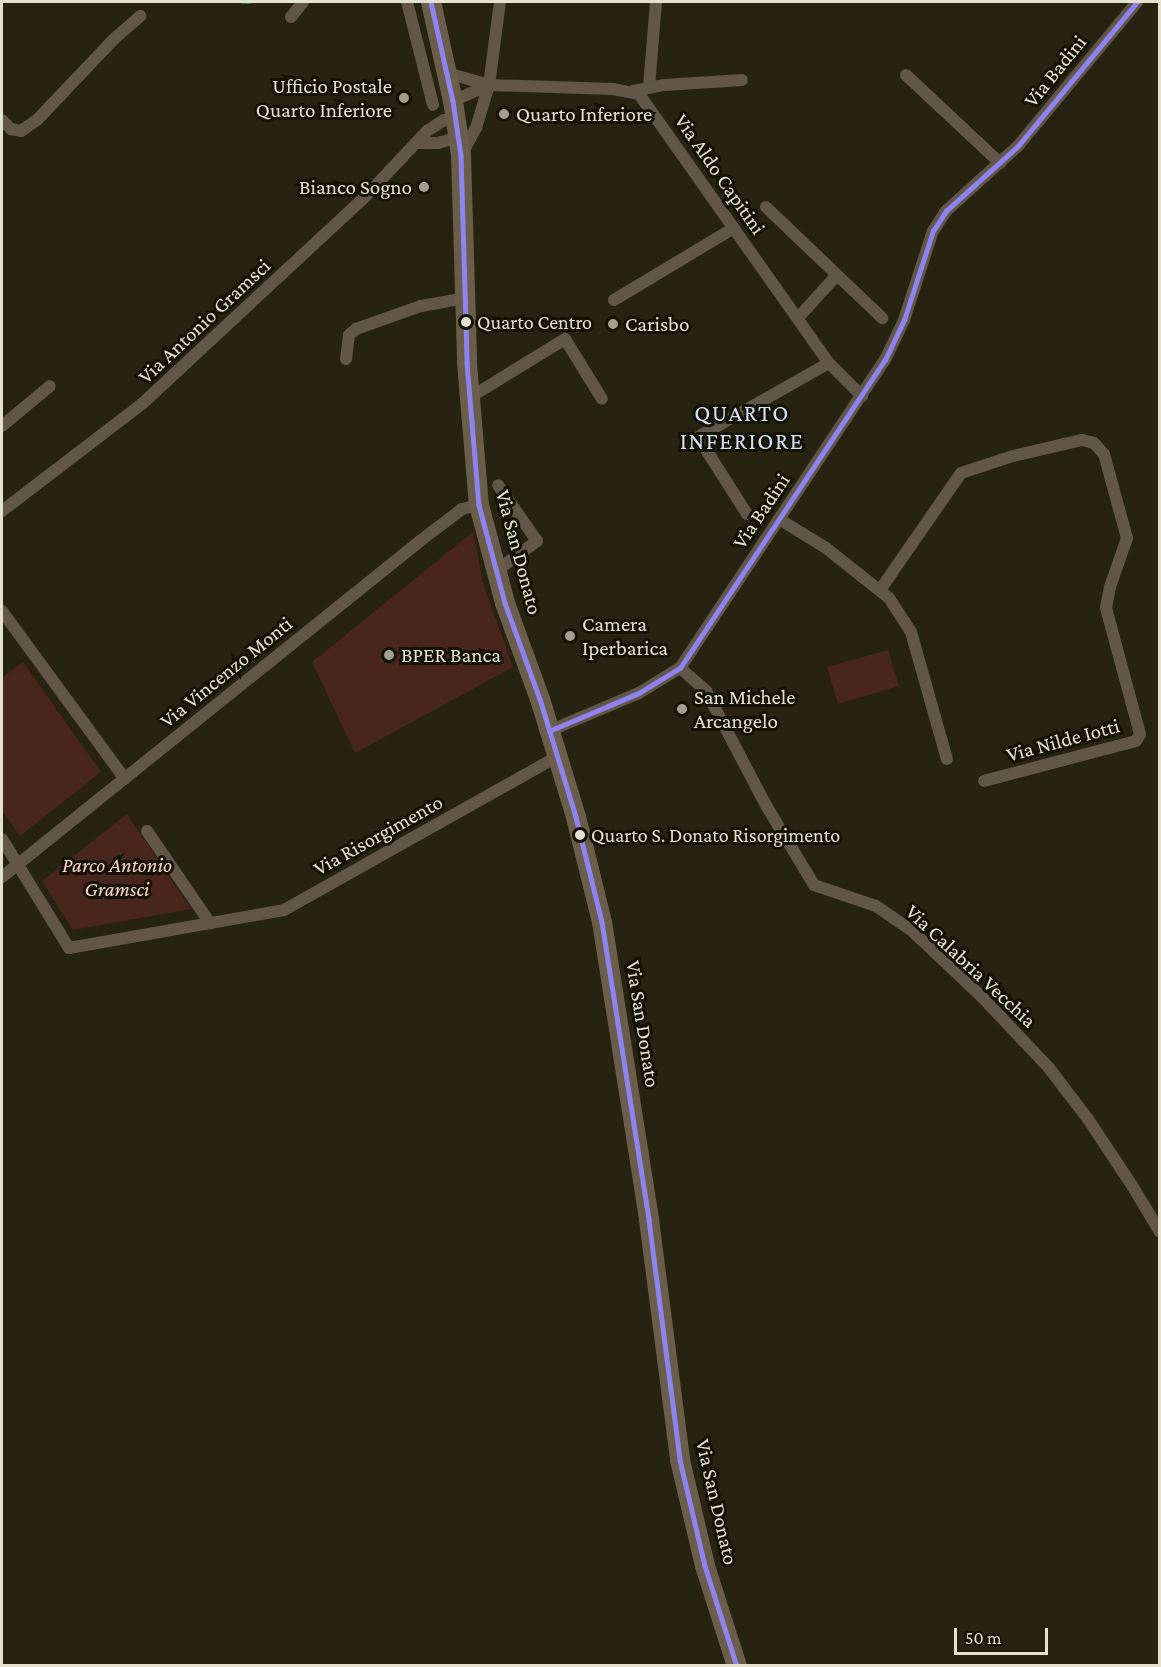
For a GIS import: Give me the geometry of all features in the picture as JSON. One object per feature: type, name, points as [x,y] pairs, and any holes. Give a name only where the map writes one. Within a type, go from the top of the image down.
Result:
[{"type":"main road","name":"Via San Donato","points":[[431,2],[459,138],[469,398],[479,505],[496,571],[584,846],[602,922],[650,1220],[680,1460],[705,1566],[736,1665]]},
{"type":"street","points":[[291,17],[303,2]]},
{"type":"street","points":[[407,2],[433,105]]},
{"type":"street","points":[[418,143],[438,143],[459,138],[476,128],[489,85],[500,2]]},
{"type":"street","points":[[649,87],[656,2]]},
{"type":"street","name":"Via Badini","points":[[549,731],[639,693],[680,668],[885,360],[904,320],[933,231],[946,211],[1000,163],[1048,112],[1137,2]]},
{"type":"street","points":[[2,120],[11,129],[21,130],[37,120],[114,39],[140,16]]},
{"type":"street","points":[[447,73],[489,85],[633,92],[649,87],[742,80]]},
{"type":"street","points":[[906,75],[1000,163]]},
{"type":"street","points":[[453,101],[489,85]]},
{"type":"street","name":"Via Aldo Capitini","points":[[633,92],[644,98],[830,363],[862,396]]},
{"type":"street","name":"Via Antonio Gramsci","points":[[2,511],[141,405],[258,298],[418,143],[427,131],[444,120],[459,138]]},
{"type":"street","points":[[766,207],[882,318]]},
{"type":"street","points":[[614,300],[734,228]]},
{"type":"street","points":[[798,318],[836,276]]},
{"type":"street","points":[[346,359],[349,335],[356,329],[421,306],[466,298]]},
{"type":"street","points":[[469,398],[565,339],[602,399]]},
{"type":"street","points":[[747,514],[698,437],[830,363]]},
{"type":"street","points":[[2,426],[50,386]]},
{"type":"street","name":"Via Nilde Iotti","points":[[880,590],[961,473],[1013,456],[1082,440],[1094,444],[1104,454],[1127,538],[1110,587],[1106,608],[1140,734],[1136,741],[984,780]]},
{"type":"street","points":[[496,571],[537,541],[498,485]]},
{"type":"street","name":"Via Vincenzo Monti","points":[[2,877],[427,535],[462,509],[479,505]]},
{"type":"street","points":[[779,519],[826,548],[889,598],[911,632],[947,759]]},
{"type":"street","points":[[2,611],[125,779]]},
{"type":"street","name":"Via Calabria Vecchia","points":[[680,668],[706,691],[767,807],[814,885],[876,906],[911,930],[981,996],[1049,1068],[1088,1119],[1160,1232]]},
{"type":"street","name":"Via Risorgimento","points":[[19,863],[69,948],[284,910],[556,756]]},
{"type":"street","points":[[147,831],[210,923]]},
{"type":"street","points":[[2,838],[19,863]]},
{"type":"green space","points":[[473,532],[483,583],[513,667],[355,753],[312,662]]},
{"type":"green space","points":[[888,650],[899,686],[838,704],[827,667]]},
{"type":"green space","points":[[23,662],[101,772],[20,836],[2,810],[2,678]]},
{"type":"green space","name":"Parco Antonio Gramsci","points":[[127,814],[191,909],[73,930],[42,881]]},
{"type":"waterway","points":[[242,2],[250,2]]},
{"type":"transit line","points":[[431,2],[453,101],[461,155],[467,363],[479,505],[505,603],[540,699],[576,817],[602,922],[649,1220],[680,1460],[705,1566],[737,1666]]},
{"type":"transit line","points":[[549,731],[639,693],[680,668],[885,360],[904,320],[933,231],[946,211],[1018,146],[1137,2]]},
{"type":"place","name":"Ufficio Postale Quarto Inferiore","points":[[404,98]]},
{"type":"place","name":"Quarto Inferiore","points":[[504,114]]},
{"type":"place","name":"Bianco Sogno","points":[[424,187]]},
{"type":"place","name":"Quarto Centro","points":[[466,322]]},
{"type":"place","name":"Carisbo","points":[[613,324]]},
{"type":"place","name":"Camera Iperbarica","points":[[570,636]]},
{"type":"place","name":"BPER Banca","points":[[389,655]]},
{"type":"place","name":"San Michele Arcangelo","points":[[682,709]]},
{"type":"place","name":"Quarto S. Donato Risorgimento","points":[[580,835]]},
{"type":"district","name":"QUARTO INFERIORE","points":[[742,427]]}]
